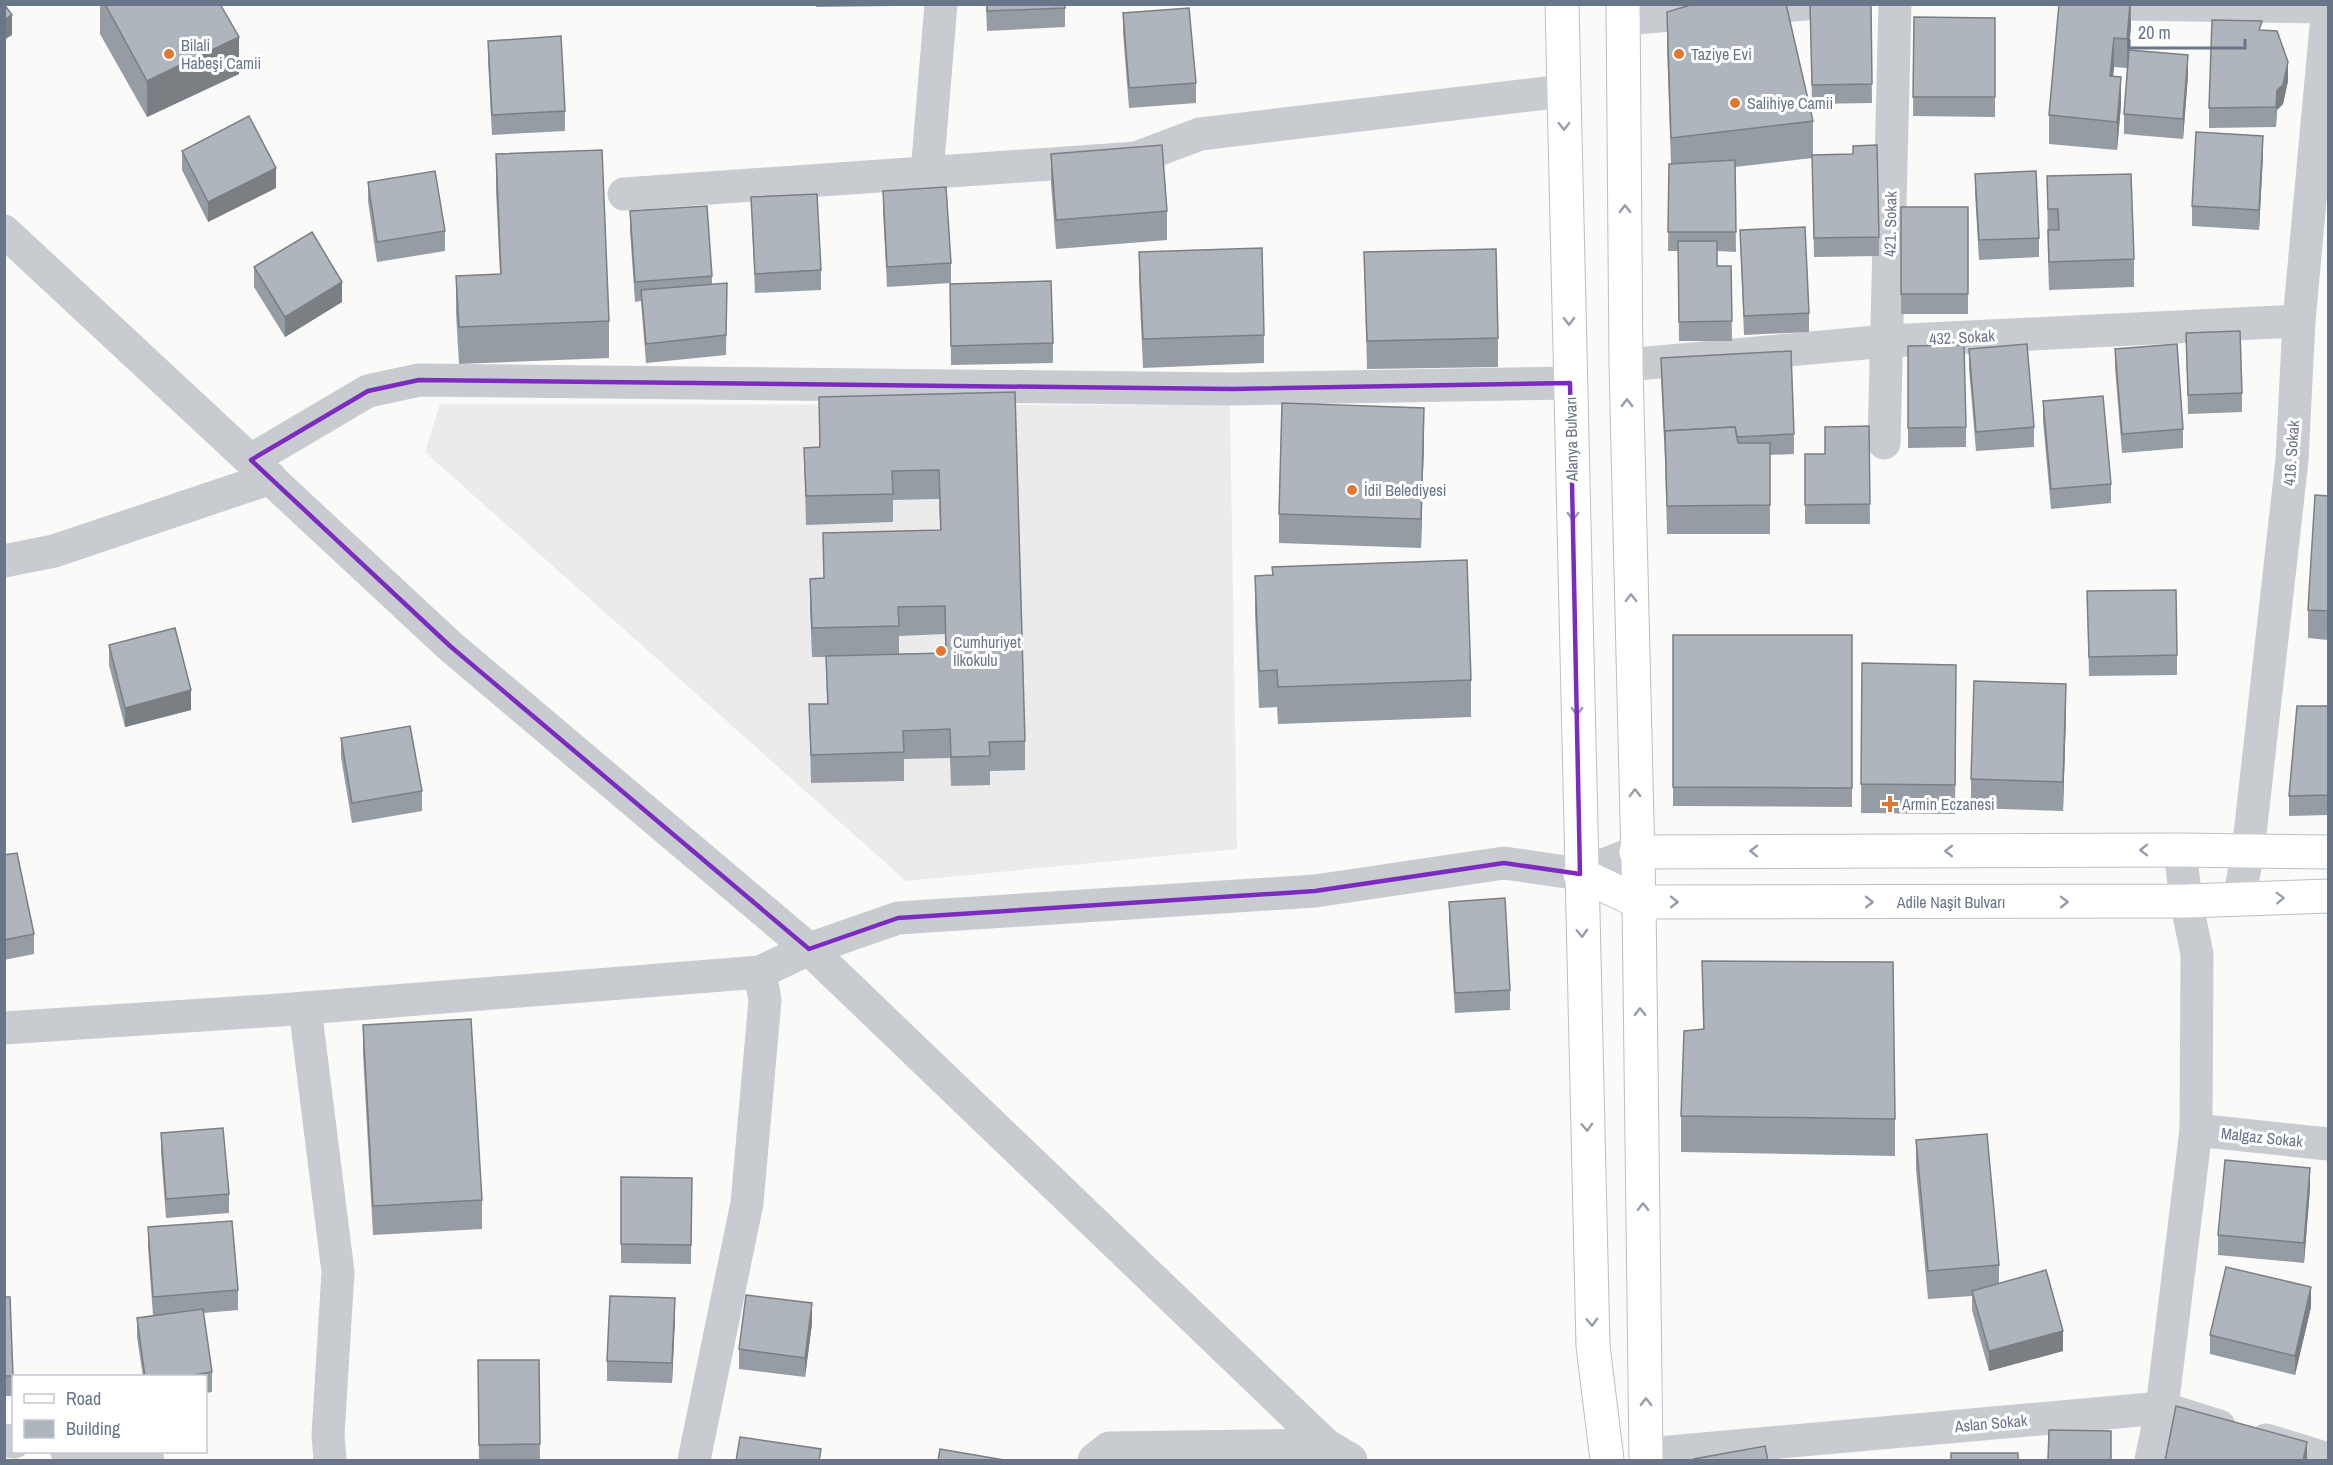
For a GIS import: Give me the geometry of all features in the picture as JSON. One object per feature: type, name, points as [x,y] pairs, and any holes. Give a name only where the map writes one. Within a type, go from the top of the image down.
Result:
[{"type":"main road","name":"Alanya Bulvarı","points":[[1562,4],[1580,874],[1593,1346],[1607,1461]]},
{"type":"main road","points":[[1623,12],[1626,365],[1639,902],[1646,1457]]},
{"type":"main road","points":[[1636,852],[2180,850],[2328,852]]},
{"type":"main road","name":"Adile Naşit Bulvarı","points":[[1580,874],[1639,902],[2186,901],[2328,896]]},
{"type":"street","points":[[927,173],[941,4]]},
{"type":"street","points":[[1623,12],[1804,4]]},
{"type":"street","name":"421. Sokak","points":[[1884,443],[1895,4]]},
{"type":"street","points":[[2123,4],[2328,6]]},
{"type":"street","name":"416. Sokak","points":[[2239,899],[2248,852],[2292,460],[2299,321],[2318,231],[2328,6]]},
{"type":"street","points":[[624,194],[1136,158],[1200,134],[1564,91]]},
{"type":"street","points":[[4,231],[450,646],[809,949],[1338,1453]]},
{"type":"street","name":"432. Sokak","points":[[1626,365],[1887,341],[2299,321]]},
{"type":"street","points":[[4,561],[54,551],[261,469],[368,391],[419,380],[1232,389],[1570,383]]},
{"type":"street","points":[[2151,1461],[2162,1408],[2196,1130],[2197,954],[2186,901],[2180,850]]},
{"type":"street","points":[[4,1028],[305,1008],[760,972],[809,949],[898,918],[1315,891],[1504,863],[1580,874],[1636,852]]},
{"type":"street","points":[[694,1461],[747,1203],[765,1000],[760,972]]},
{"type":"street","points":[[305,1008],[338,1272],[328,1435],[330,1461]]},
{"type":"street","name":"Malgaz Sokak","points":[[2196,1130],[2328,1144]]},
{"type":"street","name":"Aslan Sokak","points":[[1646,1457],[2162,1408],[2328,1459]]},
{"type":"street","points":[[1094,1461],[1108,1448],[1338,1453]]},
{"type":"street","points":[[73,1453],[148,1461]]},
{"type":"highlighted area","points":[[419,380],[1232,389],[1570,383],[1580,874],[1504,863],[1315,891],[898,918],[809,949],[450,646],[251,460],[368,391]]},
{"type":"shaded area","name":"Cumhuriyet İlkokulu","points":[[440,404],[1230,405],[1237,849],[906,881],[425,452]]},
{"type":"building","points":[[4,4],[12,15],[4,20]]},
{"type":"building","points":[[105,4],[220,4],[239,37],[147,81]]},
{"type":"building","points":[[987,4],[1065,4],[1065,8],[987,11]]},
{"type":"building","name":"Salihiye Camii","points":[[1694,4],[1786,4],[1813,121],[1671,138],[1667,12]]},
{"type":"building","points":[[1810,4],[1871,4],[1872,84],[1812,85]]},
{"type":"building","points":[[2059,4],[2130,4],[2127,39],[2114,38],[2110,76],[2121,77],[2117,122],[2049,115]]},
{"type":"building","points":[[1189,8],[1196,83],[1129,88],[1123,13]]},
{"type":"building","points":[[1914,17],[1995,18],[1995,97],[1913,97]]},
{"type":"building","points":[[2212,20],[2262,21],[2259,30],[2277,31],[2288,62],[2283,85],[2277,90],[2276,107],[2209,108]]},
{"type":"building","points":[[561,36],[565,111],[492,115],[488,41]]},
{"type":"building","points":[[2129,50],[2188,55],[2183,119],[2124,114]]},
{"type":"building","points":[[249,116],[276,168],[208,202],[182,151]]},
{"type":"building","points":[[2196,132],[2263,136],[2259,210],[2192,206]]},
{"type":"building","points":[[1162,145],[1167,211],[1056,220],[1051,154]]},
{"type":"building","points":[[1877,145],[1879,237],[1814,238],[1812,155],[1853,154],[1853,146]]},
{"type":"building","points":[[602,150],[609,321],[459,327],[456,276],[501,274],[496,154]]},
{"type":"building","points":[[1735,160],[1736,232],[1668,232],[1669,164]]},
{"type":"building","points":[[435,171],[445,231],[377,242],[368,182]]},
{"type":"building","points":[[2036,171],[2039,238],[1979,240],[1975,174]]},
{"type":"building","points":[[2131,174],[2134,259],[2049,262],[2048,230],[2059,230],[2058,209],[2048,209],[2047,176]]},
{"type":"building","points":[[946,187],[951,263],[887,267],[883,191]]},
{"type":"building","points":[[817,194],[821,270],[755,274],[751,197]]},
{"type":"building","points":[[707,206],[712,276],[635,282],[630,211]]},
{"type":"building","points":[[1901,207],[1968,207],[1968,294],[1901,294]]},
{"type":"building","points":[[1805,227],[1809,313],[1744,316],[1740,230]]},
{"type":"building","points":[[312,232],[342,282],[285,317],[254,267]]},
{"type":"building","points":[[1678,241],[1717,241],[1717,266],[1731,266],[1732,321],[1679,322]]},
{"type":"building","points":[[1262,248],[1264,335],[1143,339],[1139,252]]},
{"type":"building","points":[[1496,249],[1498,338],[1367,341],[1364,252]]},
{"type":"building","points":[[1051,281],[1053,343],[951,346],[950,284]]},
{"type":"building","points":[[727,283],[726,335],[646,344],[641,290]]},
{"type":"building","points":[[2240,331],[2242,393],[2188,395],[2186,333]]},
{"type":"building","points":[[2027,344],[2034,427],[1976,432],[1969,349]]},
{"type":"building","points":[[2177,344],[2183,429],[2122,434],[2115,349]]},
{"type":"building","points":[[1964,345],[1966,427],[1908,428],[1908,346]]},
{"type":"building","points":[[1791,351],[1794,434],[1737,437],[1735,427],[1665,431],[1665,440],[1661,358]]},
{"type":"building","points":[[1015,392],[1025,741],[989,742],[990,756],[951,757],[950,729],[903,731],[904,752],[811,755],[809,704],[828,704],[826,656],[946,653],[945,606],[898,607],[899,626],[812,628],[810,579],[824,578],[823,533],[941,530],[939,470],[892,471],[893,494],[806,496],[804,448],[820,447],[819,397]]},
{"type":"building","points":[[2103,396],[2111,484],[2051,489],[2043,401]]},
{"type":"building","name":"İdil Belediyesi","points":[[1282,403],[1424,408],[1421,519],[1279,514]]},
{"type":"building","points":[[1869,426],[1870,504],[1805,505],[1805,454],[1825,454],[1825,427]]},
{"type":"building","points":[[1735,427],[1738,443],[1770,443],[1770,505],[1667,506],[1665,431]]},
{"type":"building","points":[[2315,495],[2328,496],[2328,611],[2308,610]]},
{"type":"building","points":[[1467,560],[1471,680],[1278,687],[1277,670],[1259,671],[1255,576],[1273,575],[1272,567]]},
{"type":"building","points":[[2176,590],[2177,655],[2089,657],[2087,591]]},
{"type":"building","points":[[175,628],[191,690],[125,708],[109,645]]},
{"type":"building","points":[[1673,635],[1852,635],[1852,788],[1673,787]]},
{"type":"building","points":[[1862,663],[1956,665],[1955,785],[1861,784]]},
{"type":"building","points":[[1974,681],[2066,684],[2063,782],[1971,779]]},
{"type":"building","points":[[2297,706],[2328,706],[2328,795],[2289,796]]},
{"type":"building","points":[[410,726],[422,791],[352,803],[341,738]]},
{"type":"building","points":[[17,853],[34,934],[4,940],[4,855]]},
{"type":"building","points":[[1505,898],[1510,990],[1455,993],[1449,902]]},
{"type":"building","points":[[1702,961],[1893,962],[1895,1119],[1681,1116],[1684,1031],[1704,1029]]},
{"type":"building","points":[[471,1019],[482,1200],[373,1206],[363,1025]]},
{"type":"building","points":[[223,1128],[229,1194],[166,1199],[161,1133]]},
{"type":"building","points":[[1987,1134],[1999,1265],[1928,1271],[1916,1140]]},
{"type":"building","points":[[2225,1160],[2310,1168],[2304,1243],[2218,1235]]},
{"type":"building","points":[[621,1177],[692,1178],[691,1245],[621,1244]]},
{"type":"building","points":[[232,1221],[238,1290],[153,1297],[148,1227]]},
{"type":"building","points":[[2226,1267],[2311,1287],[2295,1356],[2210,1335]]},
{"type":"building","points":[[2046,1270],[2063,1331],[1989,1351],[1972,1291]]},
{"type":"building","points":[[746,1295],[812,1303],[805,1358],[739,1349]]},
{"type":"building","points":[[610,1296],[675,1298],[672,1363],[607,1361]]},
{"type":"building","points":[[4,1297],[10,1297],[13,1375],[4,1376]]},
{"type":"building","points":[[203,1309],[212,1372],[193,1375],[145,1375],[137,1318]]},
{"type":"building","points":[[478,1360],[539,1360],[540,1444],[479,1445]]},
{"type":"building","points":[[2176,1406],[2307,1442],[2303,1461],[2165,1461]]},
{"type":"building","points":[[2049,1430],[2111,1431],[2111,1461],[2048,1461]]},
{"type":"building","points":[[740,1437],[821,1449],[819,1461],[736,1461]]},
{"type":"building","points":[[1765,1446],[1768,1461],[1694,1461],[1694,1459]]},
{"type":"building","points":[[940,1449],[1010,1461],[938,1461]]},
{"type":"building","points":[[1951,1453],[2018,1453],[2018,1461],[1951,1461]]},
{"type":"place","name":"Bilali Habeşi Camii","points":[[169,54]]},
{"type":"place","name":"Taziye Evi","points":[[1679,54]]},
{"type":"place","name":"Salihiye Camii","points":[[1735,103]]},
{"type":"place","name":"İdil Belediyesi","points":[[1352,490]]},
{"type":"place","name":"Cumhuriyet İlkokulu","points":[[941,651]]},
{"type":"place","name":"Armin Eczanesi","points":[[1890,804]]}]
